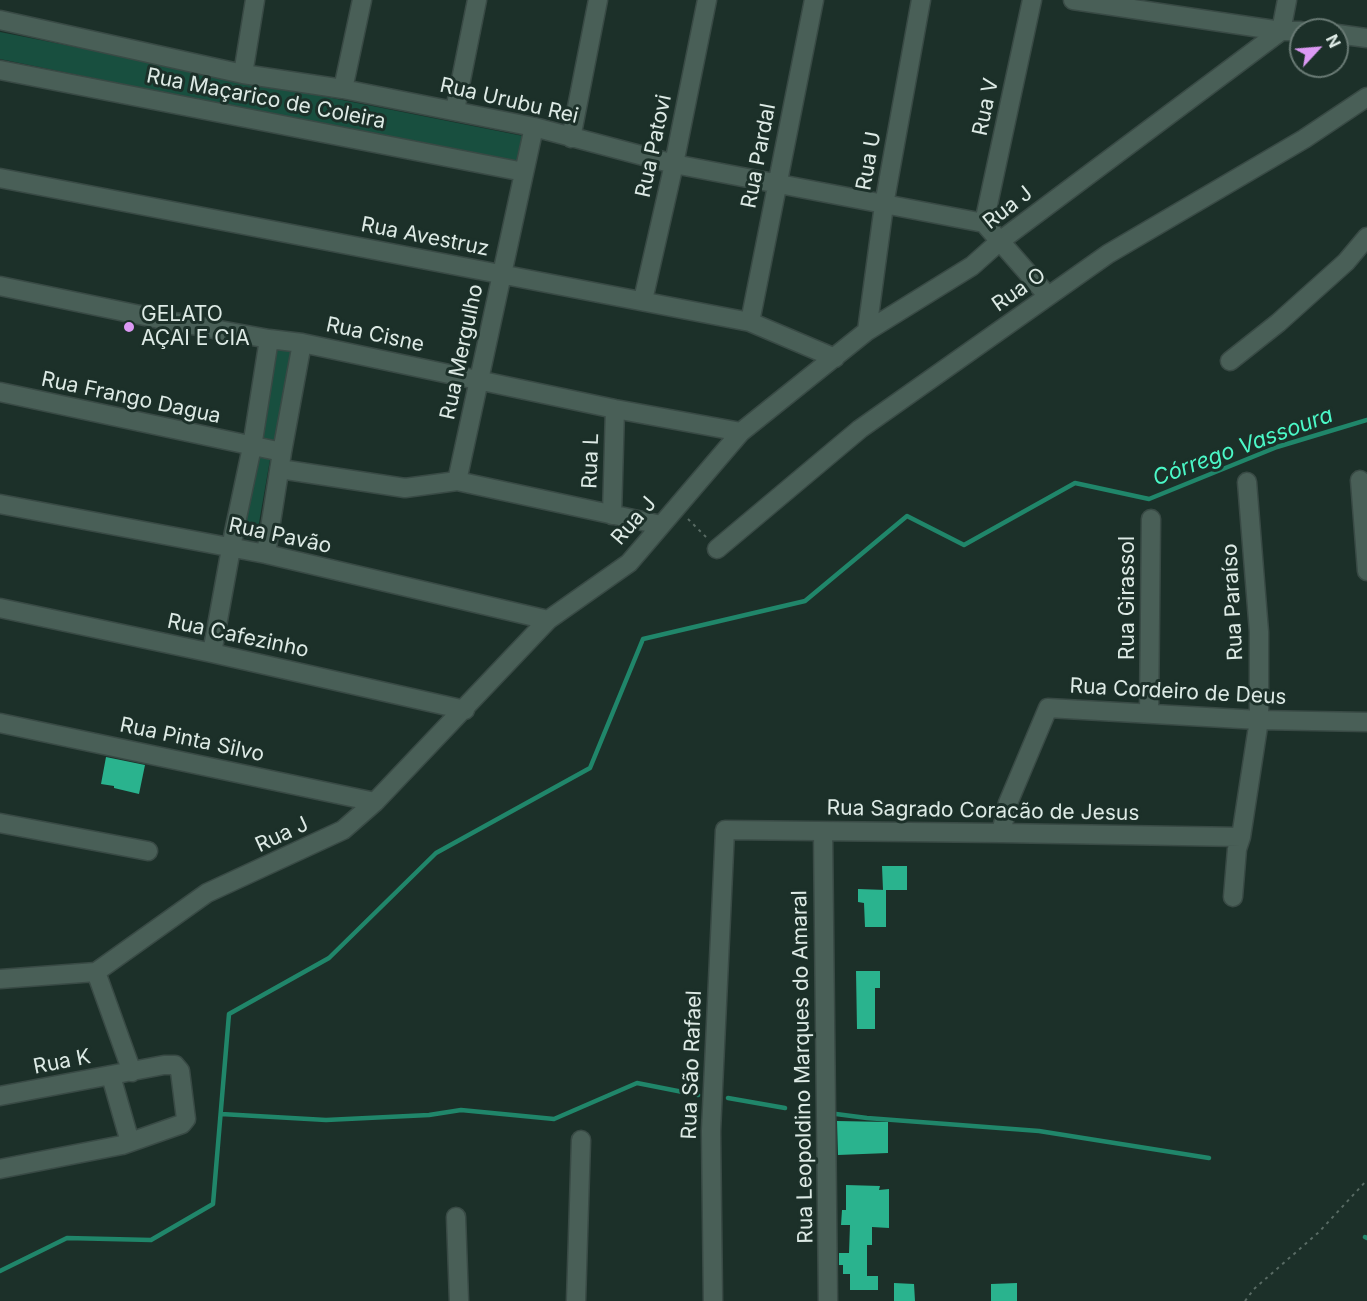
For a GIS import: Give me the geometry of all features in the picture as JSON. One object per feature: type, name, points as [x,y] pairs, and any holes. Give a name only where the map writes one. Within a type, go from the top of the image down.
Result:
[{"type":"street","points":[[243,74],[255,0]]},
{"type":"street","points":[[344,89],[362,0]]},
{"type":"street","points":[[455,110],[477,0]]},
{"type":"street","points":[[571,138],[598,0]]},
{"type":"street","name":"Rua Patovi","points":[[643,300],[674,164],[707,0]]},
{"type":"street","name":"Rua Pardal","points":[[750,321],[814,0]]},
{"type":"street","name":"Rua U","points":[[867,331],[884,204],[921,0]]},
{"type":"street","name":"Rua V","points":[[984,223],[1032,0]]},
{"type":"street","points":[[1073,0],[1289,31]]},
{"type":"street","points":[[1281,31],[1287,0]]},
{"type":"street","name":"Rua Urubu Rei","points":[[0,20],[243,74],[344,89],[455,110],[534,127],[674,164],[984,223]]},
{"type":"street","name":"Rua J","points":[[96,972],[207,893],[344,830],[375,802],[465,710],[548,620],[629,563],[741,432],[867,331],[972,266],[1000,241],[1281,31]]},
{"type":"street","points":[[1349,36],[1367,38]]},
{"type":"street","name":"Rua Maçarico de Coleira","points":[[0,70],[524,172]]},
{"type":"street","name":"Rua O","points":[[717,549],[860,429],[1108,254],[1304,139],[1367,98]]},
{"type":"street","name":"Rua Mergulho","points":[[457,481],[534,127]]},
{"type":"street","name":"Rua Avestruz","points":[[0,178],[750,321],[835,358]]},
{"type":"street","points":[[984,223],[1048,296]]},
{"type":"street","points":[[1230,361],[1346,262],[1367,237]]},
{"type":"street","name":"Rua Cisne","points":[[0,286],[269,339],[302,343],[615,409],[741,432]]},
{"type":"street","points":[[212,653],[252,447],[269,339]]},
{"type":"street","points":[[266,554],[302,343]]},
{"type":"street","name":"Rua Frango Dagua","points":[[0,392],[252,447],[281,460]]},
{"type":"street","name":"Rua L","points":[[612,515],[615,409]]},
{"type":"street","points":[[281,460],[405,488],[457,481],[661,525]]},
{"type":"street","points":[[1360,480],[1367,571]]},
{"type":"street","name":"Rua Paraíso","points":[[1233,897],[1237,849],[1241,837],[1259,720],[1259,632],[1247,482]]},
{"type":"street","name":"Rua Pavão","points":[[0,504],[266,554],[548,620]]},
{"type":"street","name":"Rua Girassol","points":[[1149,713],[1151,519]]},
{"type":"street","name":"Rua Cafezinho","points":[[0,608],[465,710]]},
{"type":"street","name":"Rua Cordeiro de Deus","points":[[1001,832],[1008,803],[1048,708],[1259,720],[1367,722]]},
{"type":"street","name":"Rua Pinta Silvo","points":[[0,723],[375,802]]},
{"type":"street","points":[[0,823],[148,850]]},
{"type":"street","name":"Rua Sagrado Coracão de Jesus","points":[[724,830],[1241,837]]},
{"type":"street","name":"Rua São Rafael","points":[[713,1301],[711,1131],[724,830]]},
{"type":"street","name":"Rua Leopoldino Marques do Amaral","points":[[823,832],[828,1301]]},
{"type":"street","points":[[0,979],[96,972],[132,1072]]},
{"type":"street","name":"Rua K","points":[[0,1096],[175,1065],[180,1071],[186,1119],[182,1124],[130,1142]]},
{"type":"street","points":[[0,1169],[130,1142],[111,1076]]},
{"type":"street","points":[[576,1301],[581,1140]]},
{"type":"street","points":[[456,1217],[459,1301]]},
{"type":"path","points":[[676,507],[717,549]]},
{"type":"path","points":[[1245,1301],[1254,1289],[1319,1232],[1367,1180]]},
{"type":"green space","points":[[0,32],[523,136],[517,165],[0,59]]},
{"type":"green space","points":[[276,345],[292,348],[273,448],[257,445]]},
{"type":"green space","points":[[255,451],[271,454],[256,540],[240,537]]},
{"type":"building","points":[[106,757],[145,765],[139,794],[101,784]]},
{"type":"building","points":[[882,866],[907,866],[907,890],[883,890]]},
{"type":"building","points":[[858,889],[886,890],[886,927],[865,927],[864,903],[858,902]]},
{"type":"building","points":[[856,971],[880,971],[880,988],[875,988],[875,1029],[857,1029]]},
{"type":"building","points":[[837,1121],[888,1122],[888,1153],[838,1155]]},
{"type":"building","points":[[846,1185],[880,1186],[879,1190],[889,1189],[889,1228],[872,1227],[872,1245],[867,1245],[867,1276],[878,1276],[878,1290],[850,1290],[850,1274],[843,1274],[843,1265],[839,1265],[839,1253],[849,1253],[850,1225],[841,1225],[842,1210],[846,1210]]},
{"type":"building","points":[[894,1283],[914,1284],[915,1301],[894,1301]]},
{"type":"building","points":[[1017,1283],[1017,1301],[991,1301],[991,1284]]},
{"type":"waterway","name":"Córrego Vassoura","points":[[0,1271],[67,1238],[151,1240],[213,1204],[229,1014],[329,958],[436,853],[590,768],[643,639],[805,601],[907,516],[964,545],[1075,483],[1149,499],[1277,447],[1367,420]]},
{"type":"waterway","points":[[221,1114],[326,1120],[429,1115],[461,1110],[554,1119],[637,1083],[698,1095]]},
{"type":"waterway","points":[[728,1098],[785,1108]]},
{"type":"waterway","points":[[836,1114],[1039,1131],[1209,1158]]},
{"type":"place","name":"GELATO AÇAI E CIA","points":[[129,327]]}]
